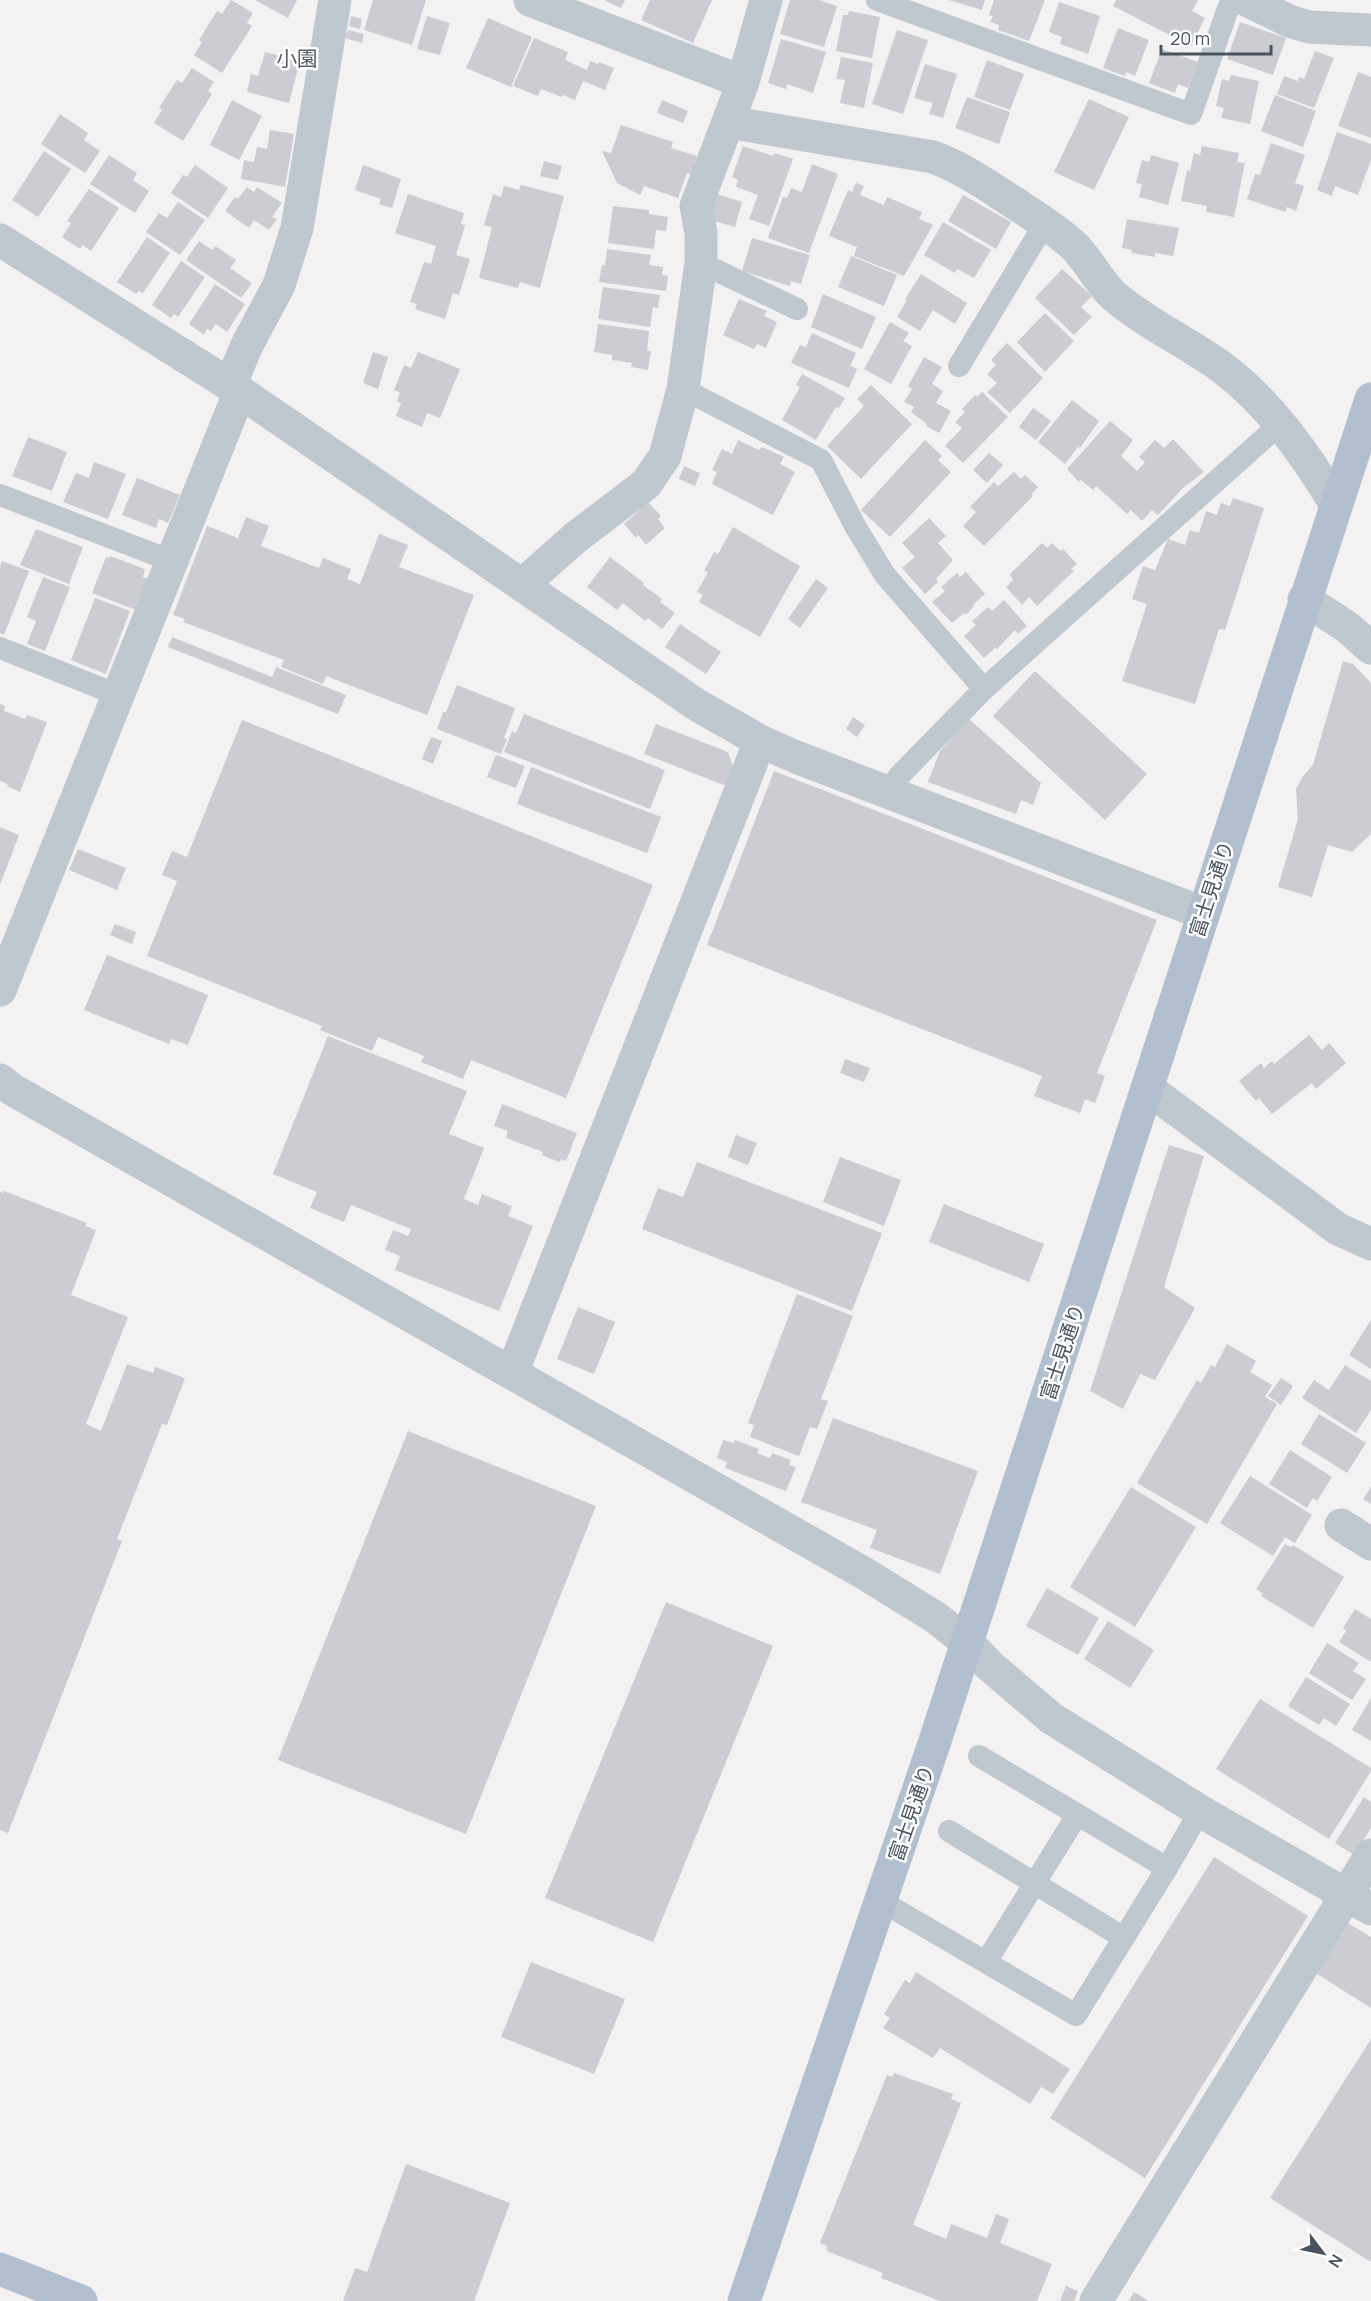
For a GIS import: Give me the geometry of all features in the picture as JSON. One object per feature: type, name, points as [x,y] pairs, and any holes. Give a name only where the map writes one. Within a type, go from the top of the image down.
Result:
[{"type":"main road","name":"富士見通り","points":[[744,2301],[968,1643],[1371,399]]},
{"type":"main road","points":[[0,2269],[81,2301]]},
{"type":"street","points":[[0,990],[172,561],[235,388],[247,345],[279,285],[297,228],[335,0]]},
{"type":"street","points":[[530,0],[743,82]]},
{"type":"street","points":[[522,585],[575,538],[646,484],[665,456],[683,389],[701,263],[701,232],[696,206],[743,82],[766,0]]},
{"type":"street","points":[[1246,0],[1288,21],[1309,27],[1371,30]]},
{"type":"street","points":[[728,122],[933,157],[958,166],[1045,223],[1075,247],[1112,294],[1140,315],[1224,369],[1255,396],[1316,471],[1336,505]]},
{"type":"street","points":[[0,240],[235,388],[697,705],[760,741],[886,793],[1203,913]]},
{"type":"street","points":[[1305,599],[1347,627],[1371,648]]},
{"type":"street","points":[[512,1373],[760,741]]},
{"type":"street","points":[[0,1080],[13,1090],[862,1572],[935,1617],[968,1643],[990,1666],[1051,1718],[1200,1811],[1359,1902]]},
{"type":"street","points":[[1147,1088],[1338,1229],[1371,1244]]},
{"type":"street","points":[[1341,1525],[1371,1544]]},
{"type":"street","points":[[1096,2301],[1359,1902],[1371,1855]]},
{"type":"lane","points":[[877,0],[1191,114],[1231,0]]},
{"type":"lane","points":[[959,366],[1045,223]]},
{"type":"lane","points":[[701,263],[797,309]]},
{"type":"lane","points":[[683,389],[821,460],[855,526],[885,574],[984,689]]},
{"type":"lane","points":[[886,793],[899,776],[984,689],[1280,424]]},
{"type":"lane","points":[[0,495],[172,561]]},
{"type":"lane","points":[[0,648],[118,695]]},
{"type":"lane","points":[[979,1756],[1167,1868]]},
{"type":"lane","points":[[880,1901],[1076,2015],[1200,1811]]},
{"type":"lane","points":[[986,1962],[1077,1815]]},
{"type":"lane","points":[[949,1831],[1124,1938]]},
{"type":"building","points":[[231,0],[253,13],[247,23],[252,26],[222,73],[194,55],[202,42],[199,40],[217,11],[222,14]]},
{"type":"building","points":[[255,0],[297,0],[288,18]]},
{"type":"building","points":[[373,0],[426,0],[412,45],[364,30]]},
{"type":"building","points":[[604,0],[625,0],[621,8]]},
{"type":"building","points":[[650,0],[712,0],[693,43],[641,20]]},
{"type":"building","points":[[790,0],[819,0],[837,6],[824,47],[780,34]]},
{"type":"building","points":[[949,0],[985,0],[982,10]]},
{"type":"building","points":[[994,0],[1045,0],[1029,41],[998,30],[999,25],[990,22],[993,16],[989,15]]},
{"type":"building","points":[[1116,0],[1198,0],[1192,11],[1205,18],[1191,46],[1113,6]]},
{"type":"building","points":[[1059,2],[1100,16],[1088,54],[1060,44],[1062,37],[1049,32]]},
{"type":"building","points":[[849,11],[880,17],[872,58],[836,51],[843,15],[848,15]]},
{"type":"building","points":[[351,16],[362,19],[360,29],[349,26]]},
{"type":"building","points":[[427,16],[450,23],[440,55],[417,49]]},
{"type":"building","points":[[488,18],[532,37],[511,87],[466,68]]},
{"type":"building","points":[[1240,22],[1286,38],[1273,75],[1227,59]]},
{"type":"building","points":[[1118,28],[1149,40],[1135,76],[1126,72],[1125,76],[1103,68]]},
{"type":"building","points":[[348,30],[364,34],[362,43],[345,38]]},
{"type":"building","points":[[897,30],[928,40],[903,114],[872,104]]},
{"type":"building","points":[[534,38],[568,52],[565,60],[587,70],[590,61],[614,68],[605,90],[583,81],[575,100],[541,89],[538,96],[513,86]]},
{"type":"building","points":[[781,39],[826,52],[813,93],[787,84],[786,89],[768,83]]},
{"type":"building","points":[[1162,49],[1198,62],[1188,88],[1178,84],[1175,93],[1149,83]]},
{"type":"building","points":[[1315,51],[1334,58],[1314,108],[1277,94],[1284,76],[1298,81],[1299,77],[1304,79]]},
{"type":"building","points":[[265,52],[300,61],[289,103],[247,92],[251,74],[258,76]]},
{"type":"building","points":[[841,57],[873,63],[864,108],[840,103],[845,80],[836,79]]},
{"type":"building","points":[[987,60],[1024,74],[1010,110],[974,97]]},
{"type":"building","points":[[925,64],[957,74],[943,118],[929,114],[933,103],[914,98]]},
{"type":"building","points":[[192,68],[214,82],[208,91],[212,94],[183,141],[154,123],[162,110],[159,108],[177,80],[182,83]]},
{"type":"building","points":[[1358,72],[1371,77],[1371,138],[1338,126]]},
{"type":"building","points":[[1231,75],[1259,81],[1250,124],[1221,118],[1224,108],[1216,106],[1222,79],[1229,81]]},
{"type":"building","points":[[1275,95],[1316,111],[1303,147],[1261,131]]},
{"type":"building","points":[[967,97],[1010,112],[999,144],[955,128]]},
{"type":"building","points":[[1089,99],[1129,117],[1094,190],[1054,172]]},
{"type":"building","points":[[232,100],[262,116],[239,160],[210,145]]},
{"type":"building","points":[[662,100],[688,111],[683,123],[657,113]]},
{"type":"building","points":[[60,114],[88,133],[84,140],[100,151],[85,173],[41,144]]},
{"type":"building","points":[[621,125],[673,142],[671,148],[697,156],[691,175],[687,173],[678,198],[644,186],[640,195],[617,183],[602,151],[611,153]]},
{"type":"building","points":[[270,130],[294,134],[285,187],[241,179],[244,160],[254,162],[257,147],[267,149]]},
{"type":"building","points":[[1337,132],[1371,144],[1371,160],[1358,195],[1335,186],[1332,196],[1317,190]]},
{"type":"building","points":[[1271,143],[1305,155],[1295,183],[1304,186],[1296,211],[1287,207],[1285,212],[1247,199],[1255,174],[1260,175]]},
{"type":"building","points":[[743,146],[773,156],[775,153],[793,159],[769,226],[749,219],[758,195],[736,187],[738,180],[732,177]]},
{"type":"building","points":[[1202,146],[1239,153],[1237,162],[1245,163],[1234,217],[1206,212],[1207,206],[1181,201],[1187,170],[1190,171],[1194,153],[1200,155]]},
{"type":"building","points":[[44,151],[71,169],[38,217],[12,200]]},
{"type":"building","points":[[109,155],[137,173],[133,180],[149,191],[135,213],[90,184]]},
{"type":"building","points":[[1151,155],[1179,163],[1168,205],[1139,197],[1142,184],[1136,183],[1142,160],[1149,162]]},
{"type":"building","points":[[544,161],[562,166],[558,180],[540,176]]},
{"type":"building","points":[[812,164],[838,174],[809,253],[768,238],[783,197],[787,198],[791,188],[802,192]]},
{"type":"building","points":[[195,165],[228,188],[208,218],[171,193],[183,175],[187,177]]},
{"type":"building","points":[[363,165],[401,179],[392,208],[379,204],[381,199],[355,190]]},
{"type":"building","points":[[856,183],[864,186],[860,195],[884,205],[887,197],[922,212],[919,219],[933,225],[904,276],[854,256],[857,247],[829,236],[848,190],[852,192]]},
{"type":"building","points":[[521,185],[564,196],[540,288],[520,282],[518,288],[479,278],[492,227],[484,225],[493,194],[501,197],[504,186],[519,190]]},
{"type":"building","points":[[247,187],[254,192],[257,187],[282,203],[272,217],[277,219],[269,230],[254,220],[249,228],[225,211],[235,197],[238,199]]},
{"type":"building","points":[[89,189],[119,208],[91,251],[83,245],[80,249],[62,237],[71,223],[67,221]]},
{"type":"building","points":[[713,193],[742,202],[735,227],[711,220]]},
{"type":"building","points":[[408,194],[464,213],[461,224],[465,225],[456,255],[470,259],[459,295],[453,293],[445,319],[415,309],[417,304],[410,302],[424,262],[431,264],[436,246],[395,233]]},
{"type":"building","points":[[963,195],[1011,222],[996,249],[948,221]]},
{"type":"building","points":[[178,202],[205,220],[180,255],[146,232],[159,213],[167,218]]},
{"type":"building","points":[[613,206],[649,210],[649,214],[668,217],[666,231],[656,230],[654,249],[608,243]]},
{"type":"building","points":[[1127,219],[1179,228],[1173,256],[1155,253],[1155,257],[1131,253],[1132,250],[1122,248]]},
{"type":"building","points":[[943,222],[991,250],[974,278],[957,269],[955,273],[924,255]]},
{"type":"building","points":[[147,237],[170,253],[143,293],[139,291],[136,294],[117,282]]},
{"type":"building","points":[[752,238],[810,255],[801,284],[791,281],[790,286],[742,271]]},
{"type":"building","points":[[199,241],[212,250],[215,246],[236,260],[230,268],[252,283],[241,298],[186,260]]},
{"type":"building","points":[[607,249],[651,255],[649,265],[663,267],[662,275],[668,276],[666,291],[599,282],[602,265],[605,266]]},
{"type":"building","points":[[851,256],[897,275],[884,306],[838,287]]},
{"type":"building","points":[[181,261],[205,277],[178,317],[174,314],[171,318],[152,305]]},
{"type":"building","points":[[1062,269],[1092,296],[1081,307],[1092,317],[1074,335],[1035,298]]},
{"type":"building","points":[[921,274],[967,303],[955,324],[933,310],[920,331],[897,317]]},
{"type":"building","points":[[215,284],[245,304],[227,332],[216,324],[211,331],[207,329],[204,335],[189,324]]},
{"type":"building","points":[[603,287],[660,295],[658,308],[653,307],[650,327],[598,319]]},
{"type":"building","points":[[823,294],[876,317],[862,349],[811,327]]},
{"type":"building","points":[[739,299],[767,311],[764,316],[777,322],[766,348],[757,344],[754,349],[723,335]]},
{"type":"building","points":[[1045,313],[1074,341],[1045,372],[1017,342]]},
{"type":"building","points":[[890,322],[909,333],[903,341],[912,346],[891,384],[864,369]]},
{"type":"building","points":[[598,324],[649,331],[647,351],[651,351],[648,370],[631,367],[632,363],[612,360],[612,355],[594,352]]},
{"type":"building","points":[[812,333],[856,353],[850,366],[857,369],[849,388],[791,363],[800,345],[806,347]]},
{"type":"building","points":[[1007,343],[1043,378],[1010,413],[987,392],[997,383],[987,374],[996,365],[991,360]]},
{"type":"building","points":[[373,352],[388,357],[378,389],[363,383]]},
{"type":"building","points":[[418,352],[460,369],[440,418],[427,413],[422,427],[396,416],[401,403],[397,401],[400,393],[394,390],[404,365],[411,368]]},
{"type":"building","points":[[924,357],[942,367],[932,384],[943,391],[936,403],[951,411],[939,433],[926,426],[927,424],[911,412],[914,407],[904,402],[912,389],[908,386]]},
{"type":"building","points":[[802,374],[845,398],[839,408],[836,407],[816,440],[782,420],[800,387],[796,385]]},
{"type":"building","points":[[871,385],[912,424],[861,479],[827,446],[864,406],[857,399]]},
{"type":"building","points":[[982,392],[1008,417],[963,463],[945,446],[962,428],[955,422],[965,412],[962,409],[975,395],[977,397]]},
{"type":"building","points":[[1072,400],[1099,421],[1080,448],[1078,447],[1065,464],[1038,442]]},
{"type":"building","points":[[1033,408],[1051,421],[1036,440],[1019,427]]},
{"type":"building","points":[[1110,421],[1133,440],[1121,456],[1137,471],[1145,462],[1139,457],[1155,440],[1164,448],[1173,439],[1204,472],[1183,488],[1158,515],[1152,510],[1142,521],[1131,510],[1127,514],[1096,486],[1093,490],[1081,480],[1079,482],[1067,469]]},
{"type":"building","points":[[28,437],[67,452],[52,491],[12,476]]},
{"type":"building","points":[[738,440],[759,450],[762,447],[784,457],[780,464],[795,472],[773,515],[712,484],[717,472],[712,470],[722,449],[732,454]]},
{"type":"building","points":[[925,440],[942,456],[938,460],[951,472],[890,537],[861,510]]},
{"type":"building","points":[[989,453],[1003,465],[987,483],[973,470]]},
{"type":"building","points":[[94,462],[126,474],[108,519],[63,502],[76,473],[89,478]]},
{"type":"building","points":[[684,466],[700,473],[695,486],[679,479]]},
{"type":"building","points":[[1014,472],[1021,479],[1025,475],[1038,487],[1031,495],[1033,496],[984,546],[963,526],[976,512],[970,507],[994,482],[998,486]]},
{"type":"building","points":[[137,478],[180,495],[168,523],[159,519],[156,528],[122,515]]},
{"type":"building","points":[[1233,498],[1264,508],[1225,630],[1219,629],[1195,704],[1122,681],[1147,604],[1132,599],[1143,566],[1155,570],[1168,539],[1185,545],[1190,530],[1199,533],[1206,511],[1217,515],[1221,503],[1230,506]]},
{"type":"building","points":[[648,502],[661,516],[658,519],[665,528],[646,545],[638,535],[636,538],[624,524]]},
{"type":"building","points":[[246,517],[269,526],[261,546],[319,568],[323,558],[351,569],[347,579],[360,584],[379,534],[408,545],[399,567],[474,595],[427,715],[326,676],[323,684],[281,667],[284,660],[183,622],[185,619],[173,615],[207,526],[238,538]]},
{"type":"building","points":[[929,518],[946,536],[938,543],[953,560],[936,579],[938,582],[925,594],[902,568],[915,557],[902,543]]},
{"type":"building","points":[[733,527],[800,566],[760,637],[699,602],[703,595],[697,592],[708,572],[704,571],[714,552],[718,554]]},
{"type":"building","points":[[36,529],[83,547],[69,584],[20,565]]},
{"type":"building","points":[[1042,543],[1047,548],[1052,543],[1060,551],[1063,549],[1077,564],[1071,569],[1074,571],[1037,606],[1029,597],[1022,605],[1006,587],[1013,580],[1010,574]]},
{"type":"building","points":[[110,556],[145,569],[143,577],[153,581],[141,612],[92,593],[106,557]]},
{"type":"building","points":[[610,557],[644,583],[643,585],[662,599],[660,602],[675,613],[662,629],[648,618],[645,621],[623,603],[617,610],[587,587]]},
{"type":"building","points":[[2,561],[29,571],[4,635],[0,633],[0,567]]},
{"type":"building","points":[[966,572],[985,594],[966,615],[964,613],[952,623],[932,602],[945,591],[941,587],[957,573],[960,577]]},
{"type":"building","points":[[43,577],[70,587],[45,651],[27,644],[36,621],[27,617]]},
{"type":"building","points":[[816,579],[828,588],[800,628],[788,619]]},
{"type":"building","points":[[95,598],[130,611],[106,674],[71,660]]},
{"type":"building","points":[[1004,600],[1027,626],[1018,634],[1015,630],[997,649],[995,648],[984,658],[964,636],[976,625],[972,621],[988,607],[992,611]]},
{"type":"building","points":[[680,624],[721,652],[706,674],[665,647]]},
{"type":"building","points":[[172,637],[272,677],[276,667],[346,695],[338,714],[168,647]]},
{"type":"building","points":[[1343,661],[1353,664],[1371,683],[1371,834],[1352,852],[1328,845],[1312,897],[1278,887],[1298,819],[1296,789],[1303,776],[1313,765]]},
{"type":"building","points":[[1035,671],[1147,774],[1105,820],[993,716]]},
{"type":"building","points":[[457,685],[515,708],[501,754],[437,729]]},
{"type":"building","points":[[0,704],[5,706],[4,711],[25,719],[27,715],[47,722],[20,792],[0,781]]},
{"type":"building","points":[[524,714],[665,770],[650,809],[504,752],[512,731],[516,733]]},
{"type":"building","points":[[853,717],[865,725],[857,737],[846,729]]},
{"type":"building","points":[[969,719],[1041,783],[1033,805],[1021,800],[1016,814],[928,782],[940,751]]},
{"type":"building","points":[[242,720],[653,885],[566,1098],[471,1060],[463,1079],[421,1062],[424,1056],[378,1037],[372,1051],[320,1030],[322,1026],[147,956],[177,881],[162,875],[172,851],[187,857]]},
{"type":"building","points":[[656,724],[728,752],[735,772],[729,787],[644,754]]},
{"type":"building","points":[[431,737],[442,741],[433,764],[422,759]]},
{"type":"building","points":[[496,755],[525,766],[516,788],[487,777]]},
{"type":"building","points":[[531,767],[661,817],[647,853],[517,804]]},
{"type":"building","points":[[774,771],[1157,920],[1097,1073],[1105,1076],[1095,1103],[1085,1099],[1080,1113],[1034,1096],[1042,1076],[707,945]]},
{"type":"building","points":[[0,827],[19,835],[0,885]]},
{"type":"building","points":[[78,849],[126,868],[117,890],[69,870]]},
{"type":"building","points":[[115,924],[136,932],[132,944],[110,935]]},
{"type":"building","points":[[107,955],[208,995],[188,1045],[171,1039],[169,1044],[84,1010]]},
{"type":"building","points":[[1309,1035],[1322,1050],[1329,1043],[1346,1063],[1316,1089],[1312,1083],[1272,1114],[1259,1098],[1256,1101],[1239,1081],[1261,1063],[1264,1068],[1272,1061],[1274,1064]]},
{"type":"building","points":[[328,1036],[467,1091],[449,1134],[484,1148],[464,1199],[478,1205],[482,1194],[512,1206],[508,1216],[533,1226],[499,1311],[395,1270],[400,1256],[385,1250],[393,1230],[408,1236],[411,1229],[351,1205],[344,1222],[310,1208],[317,1192],[273,1174]]},
{"type":"building","points":[[845,1059],[870,1068],[864,1082],[840,1073]]},
{"type":"building","points":[[502,1104],[577,1133],[566,1161],[561,1159],[559,1162],[542,1155],[543,1152],[506,1138],[508,1131],[494,1126]]},
{"type":"building","points":[[736,1135],[757,1143],[748,1165],[728,1157]]},
{"type":"building","points":[[1169,1145],[1204,1156],[1164,1287],[1195,1308],[1155,1380],[1140,1374],[1123,1409],[1090,1391]]},
{"type":"building","points":[[840,1157],[901,1180],[884,1226],[823,1202]]},
{"type":"building","points":[[697,1162],[882,1233],[852,1311],[642,1229],[658,1188],[683,1197]]},
{"type":"building","points":[[4,1191],[87,1223],[85,1226],[96,1230],[71,1295],[128,1317],[86,1424],[101,1431],[127,1364],[153,1373],[155,1367],[185,1378],[167,1425],[162,1424],[117,1539],[122,1541],[8,1833],[0,1830],[0,1192]]},
{"type":"building","points":[[944,1204],[1044,1244],[1029,1282],[929,1242]]},
{"type":"building","points":[[797,1294],[853,1316],[821,1399],[828,1401],[817,1429],[810,1427],[799,1456],[750,1437],[754,1425],[748,1423]]},
{"type":"building","points":[[578,1307],[615,1322],[594,1374],[557,1359]]},
{"type":"building","points":[[1371,1320],[1371,1369],[1349,1355]]},
{"type":"building","points":[[1227,1344],[1256,1361],[1250,1372],[1272,1385],[1265,1397],[1277,1404],[1207,1524],[1137,1483],[1197,1380],[1201,1383],[1211,1365],[1215,1367]]},
{"type":"building","points":[[1345,1365],[1371,1381],[1371,1410],[1356,1433],[1302,1398],[1314,1380],[1329,1390]]},
{"type":"building","points":[[1281,1378],[1293,1386],[1281,1405],[1268,1396]]},
{"type":"building","points":[[1319,1414],[1366,1443],[1347,1473],[1301,1444]]},
{"type":"building","points":[[833,1418],[978,1471],[940,1574],[870,1548],[877,1530],[801,1502]]},
{"type":"building","points":[[408,1431],[596,1506],[466,1834],[278,1760]]},
{"type":"building","points":[[723,1440],[734,1443],[735,1440],[759,1449],[757,1453],[770,1458],[772,1453],[791,1460],[789,1465],[796,1467],[786,1491],[725,1468],[727,1462],[717,1458]]},
{"type":"building","points":[[1290,1450],[1332,1477],[1317,1501],[1313,1498],[1307,1508],[1269,1484]]},
{"type":"building","points":[[1250,1476],[1312,1515],[1295,1543],[1285,1537],[1273,1556],[1220,1523]]},
{"type":"building","points":[[1131,1487],[1196,1527],[1135,1627],[1070,1587]]},
{"type":"building","points":[[1371,1487],[1371,1504],[1363,1499]]},
{"type":"building","points":[[1285,1544],[1291,1547],[1293,1545],[1344,1577],[1313,1628],[1261,1596],[1263,1594],[1256,1589]]},
{"type":"building","points":[[1047,1588],[1099,1618],[1078,1655],[1026,1626]]},
{"type":"building","points":[[666,1602],[773,1646],[653,1942],[545,1898]]},
{"type":"building","points":[[1355,1609],[1371,1619],[1371,1662],[1339,1642],[1346,1631],[1343,1628]]},
{"type":"building","points":[[1108,1621],[1154,1650],[1130,1688],[1084,1659]]},
{"type":"building","points":[[1327,1643],[1359,1663],[1353,1671],[1366,1679],[1352,1700],[1309,1673]]},
{"type":"building","points":[[1306,1677],[1350,1704],[1336,1726],[1324,1718],[1319,1725],[1288,1706]]},
{"type":"building","points":[[1371,1698],[1371,1741],[1352,1730]]},
{"type":"building","points":[[1260,1699],[1371,1768],[1329,1839],[1216,1769]]},
{"type":"building","points":[[1364,1797],[1371,1802],[1371,1828],[1354,1855],[1335,1843]]},
{"type":"building","points":[[1214,1857],[1308,1916],[1145,2178],[1050,2118]]},
{"type":"building","points":[[1346,1922],[1371,1937],[1371,2008],[1314,1972]]},
{"type":"building","points":[[531,1962],[625,1999],[594,2074],[501,2037]]},
{"type":"building","points":[[916,1972],[1070,2069],[1053,2094],[1041,2087],[1030,2104],[940,2048],[933,2058],[883,2028],[890,2018],[884,2014],[905,1980],[910,1983]]},
{"type":"building","points":[[1371,2039],[1371,2262],[1270,2198]]},
{"type":"building","points":[[894,2073],[953,2094],[951,2099],[961,2103],[913,2225],[946,2239],[951,2224],[987,2238],[996,2214],[1009,2219],[1000,2243],[1052,2264],[1037,2301],[940,2301],[881,2278],[883,2273],[829,2252],[826,2249],[827,2246],[820,2243],[887,2075],[893,2077]]},
{"type":"building","points":[[406,2164],[510,2203],[474,2301],[343,2301],[355,2268],[367,2272]]},
{"type":"building","points":[[1066,2286],[1078,2291],[1074,2301],[1060,2301]]},
{"type":"building","points":[[1134,2292],[1149,2301],[1129,2301]]},
{"type":"district","name":"小園","points":[[297,58]]}]
